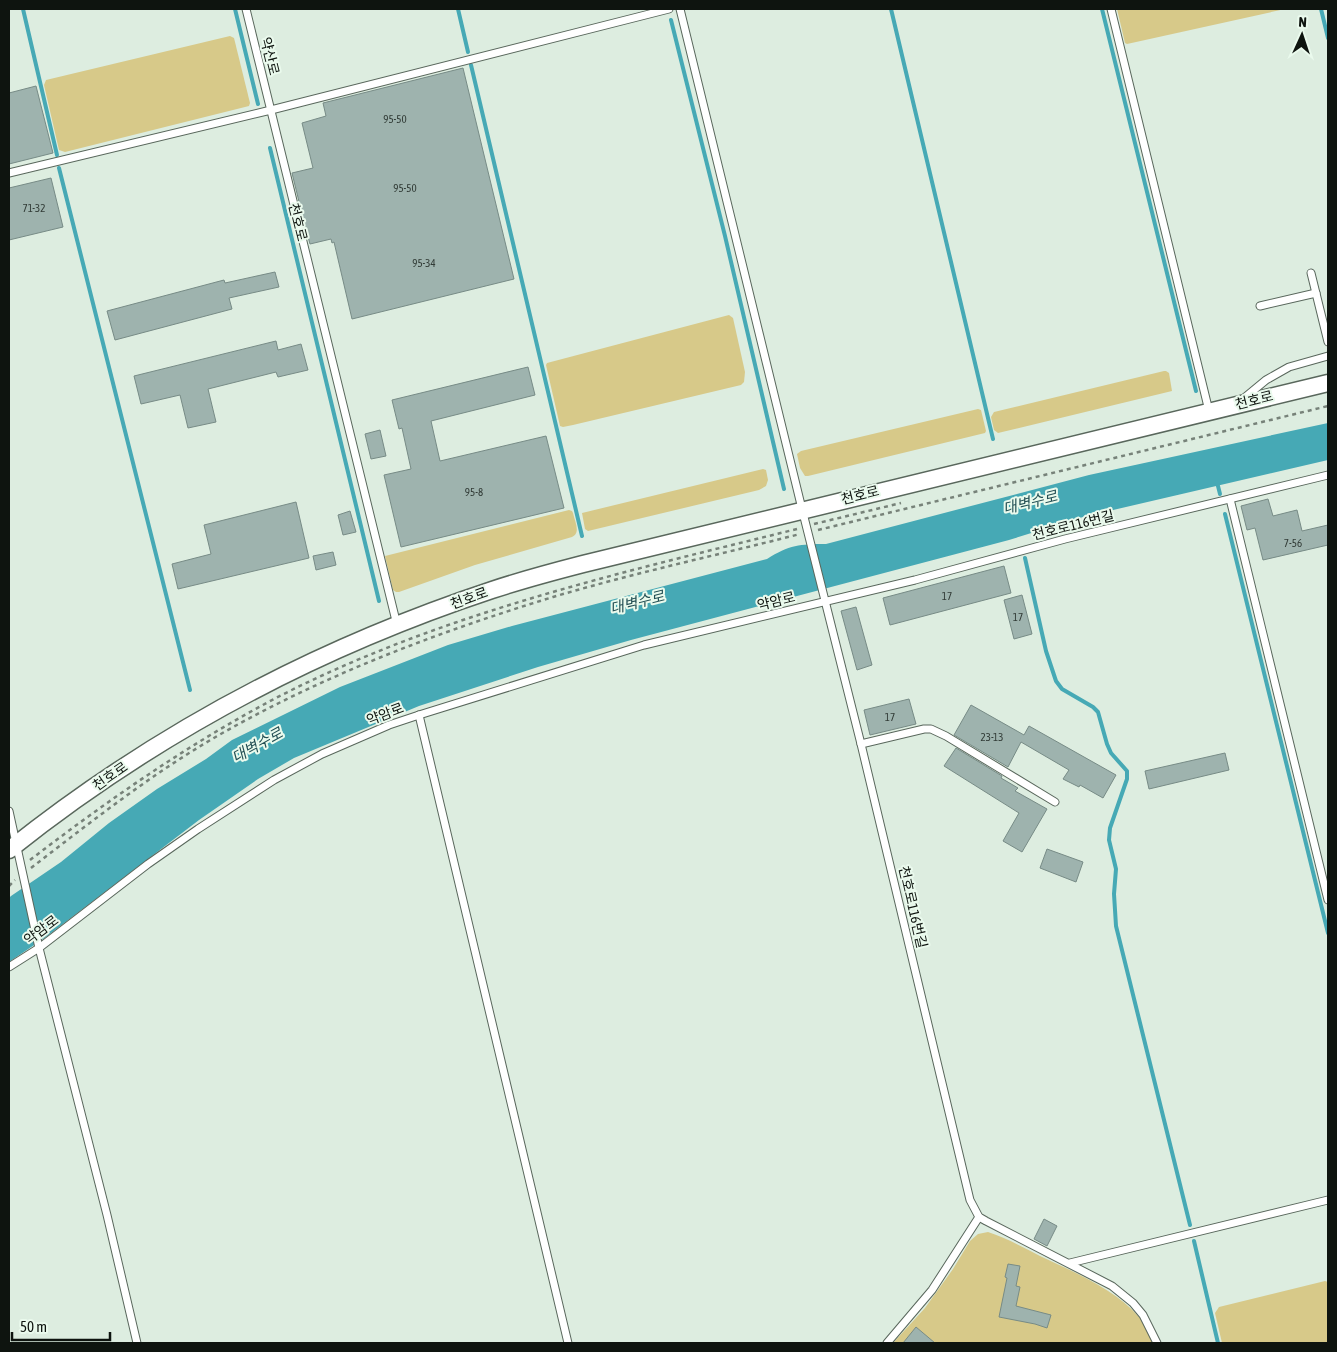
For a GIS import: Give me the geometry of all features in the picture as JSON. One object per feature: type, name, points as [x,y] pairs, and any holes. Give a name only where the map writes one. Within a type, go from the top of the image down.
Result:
[{"type":"street","name":"천호로","points":[[13,847],[132,760],[257,688],[326,654],[397,625],[492,590],[582,564],[802,509],[1328,382]]},
{"type":"lane","name":"약산로","points":[[246,9],[271,110]]},
{"type":"lane","points":[[9,173],[271,110],[669,9]]},
{"type":"lane","name":"천호로116번길","points":[[680,9],[802,509],[862,744],[967,1192],[973,1208],[979,1217]]},
{"type":"lane","points":[[1111,9],[1209,411]]},
{"type":"lane","name":"천호로","points":[[271,110],[397,625]]},
{"type":"lane","points":[[1311,273],[1328,342]]},
{"type":"lane","points":[[1260,306],[1316,293]]},
{"type":"lane","points":[[1236,405],[1266,380],[1279,372],[1296,364],[1328,356]]},
{"type":"lane","name":"천호로116번길","points":[[825,600],[941,574],[1065,540],[1328,475]]},
{"type":"lane","points":[[1230,499],[1328,900]]},
{"type":"lane","name":"약암로","points":[[9,967],[198,829],[274,780],[331,750],[418,715],[644,645],[825,600]]},
{"type":"lane","points":[[418,715],[568,1343]]},
{"type":"lane","points":[[862,744],[930,729],[946,736],[1055,802]]},
{"type":"lane","points":[[9,811],[13,847],[23,873],[38,946],[107,1215],[137,1343]]},
{"type":"lane","points":[[1070,1263],[1328,1200]]},
{"type":"lane","points":[[887,1343],[932,1290],[979,1217],[1112,1286],[1133,1303],[1143,1315],[1157,1343]]},
{"type":"path","points":[[23,873],[143,784],[225,732],[281,702],[364,664],[436,636],[554,597],[808,532],[1328,406]]},
{"type":"path","points":[[9,886],[116,796],[179,754],[274,699],[354,661],[421,635],[539,594],[590,580],[808,532],[909,501]]},
{"type":"shaded area","points":[[1117,9],[1285,9],[1127,44],[1125,43]]},
{"type":"shaded area","points":[[230,36],[234,38],[250,103],[249,106],[65,152],[59,150],[44,85],[46,80]]},
{"type":"shaded area","points":[[729,315],[733,318],[745,372],[744,382],[741,385],[573,425],[560,426],[547,363]]},
{"type":"shaded area","points":[[1164,371],[1169,373],[1172,391],[998,433],[994,430],[991,417],[994,412]]},
{"type":"shaded area","points":[[978,409],[981,410],[985,433],[808,476],[805,476],[800,468],[797,454],[801,451]]},
{"type":"shaded area","points":[[763,469],[766,470],[768,480],[766,486],[759,490],[588,531],[585,529],[582,513]]},
{"type":"shaded area","points":[[569,510],[573,513],[577,527],[575,535],[572,537],[475,565],[399,592],[393,590],[385,556]]},
{"type":"shaded area","points":[[988,1232],[1079,1274],[1117,1297],[1140,1319],[1153,1343],[893,1343],[925,1308],[970,1241],[978,1234]]},
{"type":"shaded area","points":[[1325,1281],[1328,1282],[1328,1343],[1222,1343],[1215,1313],[1219,1307]]},
{"type":"water","name":"대벽수로","points":[[1328,423],[1328,460],[1083,517],[1009,540],[631,640],[538,667],[419,706],[294,758],[258,779],[199,820],[46,937],[9,962],[9,898],[11,896],[61,862],[109,823],[157,789],[206,759],[232,740],[340,687],[448,645],[512,626],[767,559],[795,546],[826,544],[1089,475]]},
{"type":"building","points":[[463,68],[514,279],[352,319],[334,242],[332,243],[331,239],[310,244],[305,226],[292,173],[313,168],[302,123],[326,116],[323,103]]},
{"type":"building","points":[[36,86],[53,153],[9,164],[9,93]]},
{"type":"building","points":[[51,178],[63,227],[9,240],[9,188]]},
{"type":"building","points":[[275,272],[279,287],[229,298],[232,309],[115,340],[107,311],[224,280],[225,283]]},
{"type":"building","points":[[276,341],[278,350],[301,344],[308,370],[278,377],[276,372],[208,389],[216,422],[188,428],[180,395],[141,404],[134,376]]},
{"type":"building","points":[[528,367],[535,395],[431,421],[440,461],[546,436],[564,508],[401,547],[384,475],[411,469],[402,428],[399,429],[392,400]]},
{"type":"building","points":[[380,430],[386,456],[371,459],[365,434]]},
{"type":"building","points":[[1268,499],[1273,516],[1297,510],[1302,531],[1328,525],[1328,545],[1263,560],[1255,528],[1247,530],[1241,506]]},
{"type":"building","points":[[296,502],[309,558],[178,589],[172,564],[211,554],[204,525]]},
{"type":"building","points":[[350,511],[356,532],[343,535],[338,515]]},
{"type":"building","points":[[333,552],[336,565],[316,570],[313,556]]},
{"type":"building","points":[[1004,566],[1011,593],[890,625],[883,598]]},
{"type":"building","points":[[1022,595],[1032,634],[1014,639],[1004,600]]},
{"type":"building","points":[[856,607],[872,665],[857,670],[841,611]]},
{"type":"building","points":[[909,699],[916,724],[870,735],[864,710]]},
{"type":"building","points":[[971,705],[1024,735],[1029,726],[1116,775],[1103,798],[1080,785],[1079,787],[1063,779],[1069,770],[1021,742],[1008,767],[954,735]]},
{"type":"building","points":[[956,748],[1002,776],[1001,778],[1018,788],[1015,791],[1047,809],[1022,852],[1003,841],[1019,813],[944,766]]},
{"type":"building","points":[[1225,753],[1229,770],[1149,789],[1145,771]]},
{"type":"building","points":[[1047,849],[1083,862],[1076,882],[1040,868]]},
{"type":"building","points":[[1044,1219],[1057,1226],[1047,1246],[1034,1239]]},
{"type":"building","points":[[1008,1264],[1020,1266],[1016,1286],[1020,1287],[1016,1306],[1051,1315],[1047,1328],[999,1317]]},
{"type":"building","points":[[916,1327],[935,1343],[903,1343]]},
{"type":"waterway","points":[[23,9],[57,155]]},
{"type":"waterway","points":[[235,9],[258,104]]},
{"type":"waterway","points":[[458,9],[468,52]]},
{"type":"waterway","points":[[891,9],[993,439]]},
{"type":"waterway","points":[[1102,9],[1196,391]]},
{"type":"waterway","points":[[1321,9],[1328,38]]},
{"type":"waterway","points":[[671,20],[725,236],[784,489]]},
{"type":"waterway","points":[[471,65],[582,536]]},
{"type":"waterway","points":[[270,148],[379,601]]},
{"type":"waterway","points":[[59,168],[190,690]]},
{"type":"waterway","points":[[1217,482],[1220,494]]},
{"type":"waterway","points":[[1225,514],[1328,933]]},
{"type":"waterway","points":[[1025,558],[1046,651],[1056,681],[1062,689],[1093,707],[1098,712],[1111,753],[1127,771],[1127,779],[1110,828],[1109,840],[1116,869],[1114,894],[1116,926],[1190,1225]]},
{"type":"waterway","points":[[1194,1241],[1218,1343]]}]
